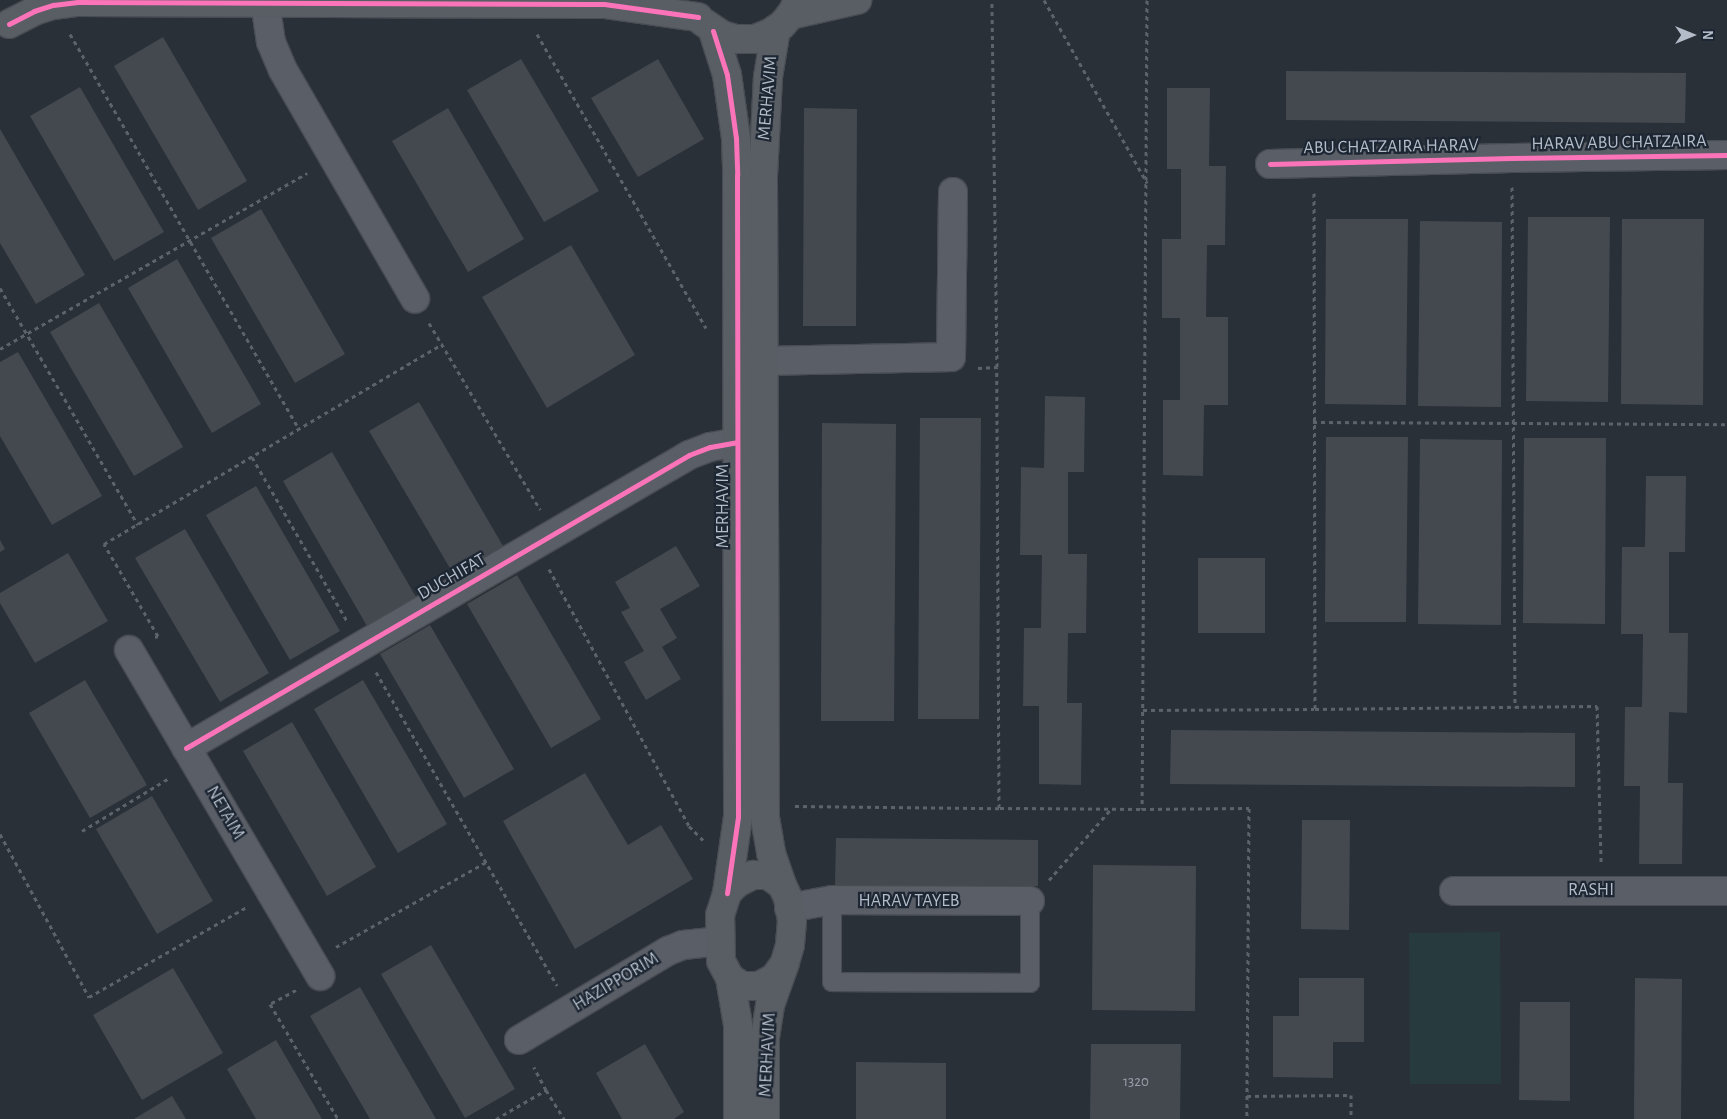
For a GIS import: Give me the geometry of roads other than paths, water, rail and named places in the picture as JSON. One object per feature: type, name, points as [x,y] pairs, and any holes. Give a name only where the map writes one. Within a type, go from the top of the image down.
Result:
[{"type":"street","points":[[4,27],[18,12],[22,0]]},
{"type":"street","points":[[4,27],[53,5],[78,2],[519,3],[624,5],[700,16],[731,38],[745,40],[760,37],[788,15],[857,0]]},
{"type":"street","points":[[265,2],[271,42],[283,70],[415,299]]},
{"type":"street","name":"MERHAVIM","points":[[786,897],[767,835],[764,805],[764,361],[765,115],[771,53],[788,15]]},
{"type":"street","name":"MERHAVIM","points":[[700,16],[727,75],[736,138],[738,817],[727,893]]},
{"type":"street","name":"HARAV ABU CHATZAIRA","points":[[1512,158],[1727,156]]},
{"type":"street","name":"ABU CHATZAIRA HARAV","points":[[1270,164],[1512,158]]},
{"type":"street","points":[[764,361],[951,357],[953,192]]},
{"type":"street","name":"DUCHIFAT","points":[[191,755],[361,646],[689,455],[710,447],[737,442]]},
{"type":"street","name":"NETAIM","points":[[129,650],[316,969]]},
{"type":"street","points":[[753,875],[768,875],[786,897],[792,921],[790,945],[785,963],[774,978],[759,986],[742,986],[730,978],[721,961],[719,941],[720,915],[727,893],[737,882],[753,875]]},
{"type":"street","name":"RASHI","points":[[1454,891],[1727,891]]},
{"type":"street","name":"HARAV TAYEB","points":[[786,897],[832,900],[1030,901]]},
{"type":"street","name":"HAZIPPORIM","points":[[519,1040],[668,951],[683,945],[719,941]]},
{"type":"street","name":"MERHAVIM","points":[[765,1119],[765,1037],[770,1005],[785,963]]},
{"type":"street","name":"MERHAVIM","points":[[730,978],[738,1025],[738,1119]]},
{"type":"lane","points":[[832,900],[832,982],[951,983],[1030,983],[1030,901]]}]
